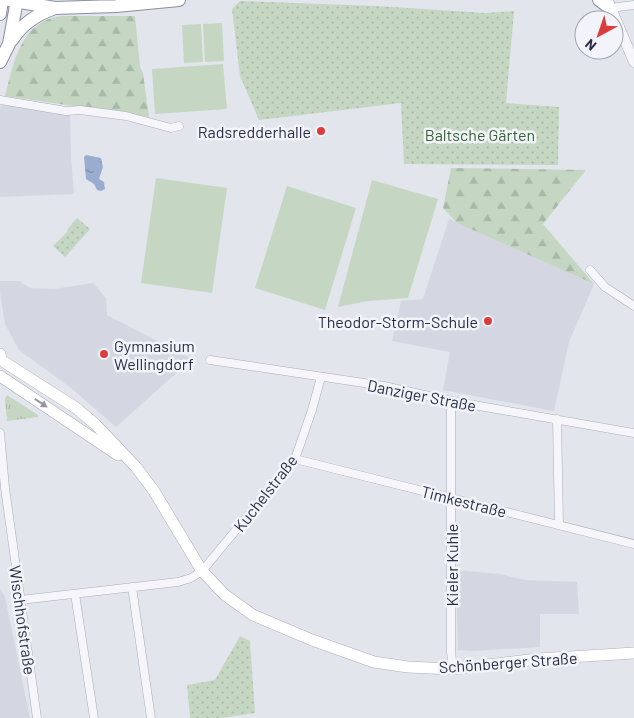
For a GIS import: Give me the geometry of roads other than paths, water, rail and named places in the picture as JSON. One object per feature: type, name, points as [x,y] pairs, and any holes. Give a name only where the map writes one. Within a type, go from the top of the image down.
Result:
[{"type":"highway","points":[[0,14],[2,0]]},
{"type":"highway","points":[[9,44],[14,0],[55,8],[116,6],[178,0]]},
{"type":"highway","points":[[599,0],[608,4]]},
{"type":"highway","points":[[0,62],[17,32],[37,15],[55,8]]},
{"type":"main road","name":"Schönberger Straße","points":[[0,359],[76,408],[95,424],[136,467],[154,491],[202,571],[244,610],[312,640],[374,662],[408,667],[453,669],[634,653]]},
{"type":"main road","name":"Schönberger Straße","points":[[0,376],[136,467]]},
{"type":"street","points":[[634,6],[608,4],[634,62]]},
{"type":"street","points":[[0,100],[66,111],[80,110],[126,116],[171,128],[179,126]]},
{"type":"street","points":[[590,270],[605,287],[634,306]]},
{"type":"street","name":"Danziger Straße","points":[[210,360],[384,386],[451,401],[634,433]]},
{"type":"street","name":"Kuchelstraße","points":[[202,571],[295,459],[321,377]]},
{"type":"street","name":"Kieler Kuhle","points":[[451,401],[451,644],[453,669]]},
{"type":"street","points":[[557,419],[558,525]]},
{"type":"street","name":"Wischhofstraße","points":[[0,433],[5,488],[37,718]]},
{"type":"street","name":"Timkestraße","points":[[295,459],[634,544]]},
{"type":"street","points":[[20,600],[178,582],[192,578],[202,571]]},
{"type":"street","points":[[132,588],[151,718]]},
{"type":"street","points":[[75,594],[94,718]]},
{"type":"water","points":[[86,155],[101,158],[103,167],[99,179],[104,182],[105,189],[101,191],[97,190],[94,184],[86,179],[84,157]]},
{"type":"place","name":"Radsredderhalle","points":[[321,131]]},
{"type":"place","name":"Theodor-Storm-Schule","points":[[488,321]]},
{"type":"place","name":"Gymnasium Wellingdorf","points":[[104,354]]},
{"type":"park label","name":"Baltsche Gärten","points":[[480,134]]}]
